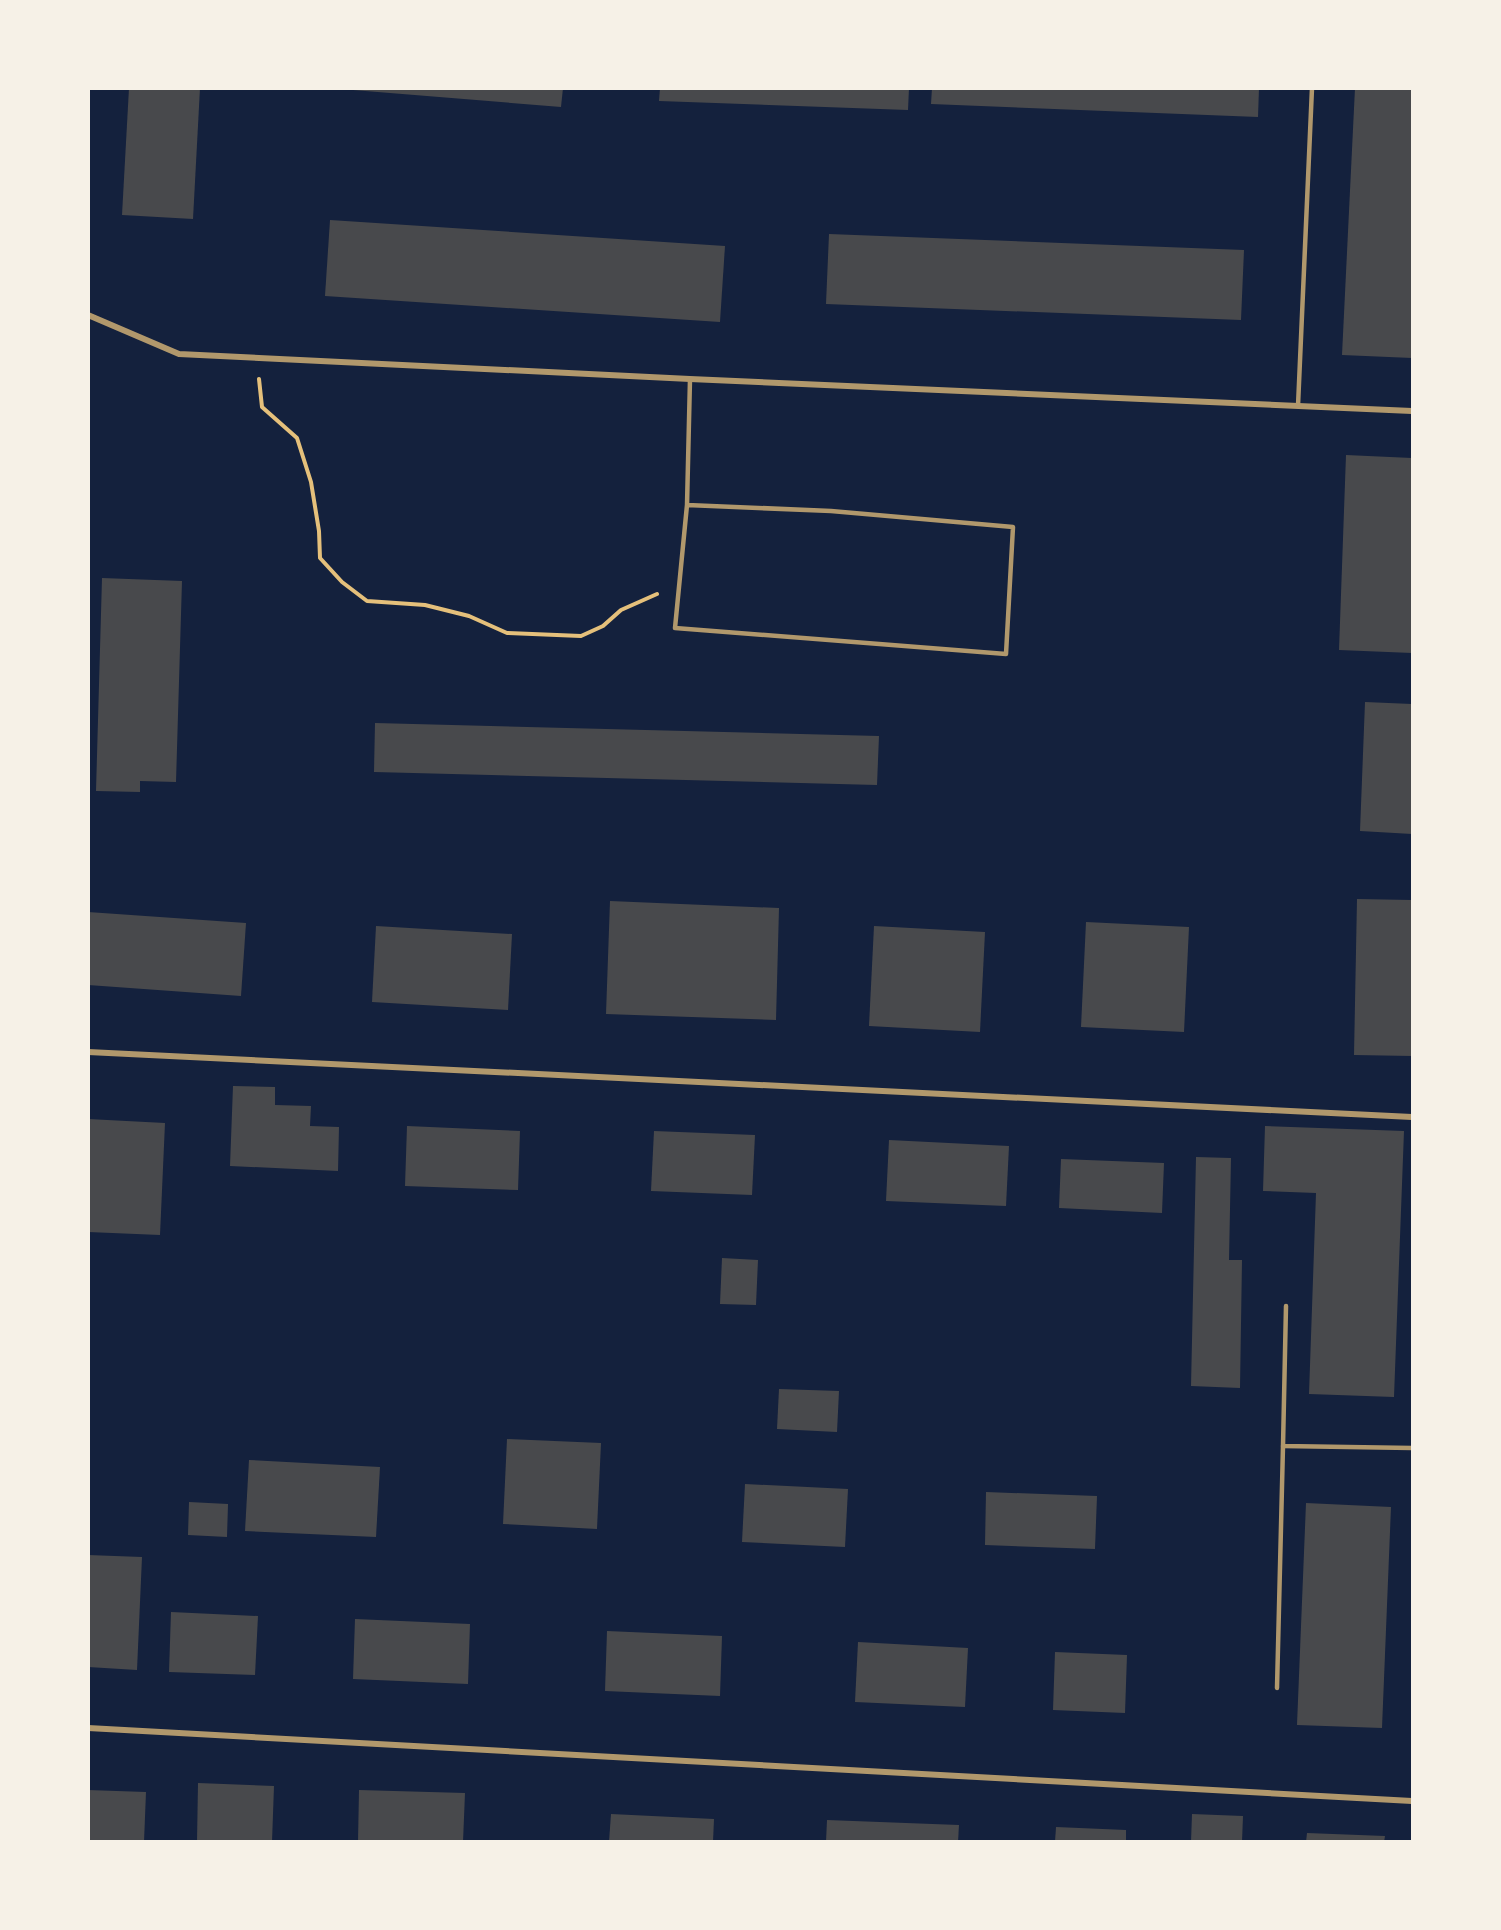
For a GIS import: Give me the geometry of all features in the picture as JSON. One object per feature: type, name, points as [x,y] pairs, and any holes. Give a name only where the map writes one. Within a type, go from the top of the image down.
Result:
[{"type":"street","points":[[88,315],[179,354],[1413,411]]},
{"type":"street","points":[[88,1052],[1413,1118]]},
{"type":"street","points":[[88,1728],[1413,1801]]},
{"type":"lane","points":[[1298,406],[1312,88]]},
{"type":"lane","points":[[687,505],[831,511],[1013,527],[1006,654],[675,628],[687,505],[690,379]]},
{"type":"lane","points":[[1277,1688],[1286,1306]]},
{"type":"lane","points":[[1283,1446],[1413,1448]]},
{"type":"path","points":[[257,358],[262,407],[297,438],[301,449],[319,531],[320,558],[342,582],[367,601],[425,605],[469,616],[507,633],[581,636],[603,626],[621,610],[654,596],[680,578]]},
{"type":"building","points":[[129,88],[200,88],[193,219],[122,215]]},
{"type":"building","points":[[353,88],[563,88],[561,107],[353,90]]},
{"type":"building","points":[[660,88],[909,88],[908,110],[659,101]]},
{"type":"building","points":[[932,88],[1259,88],[1258,117],[931,104]]},
{"type":"building","points":[[1355,88],[1412,88],[1412,358],[1342,355]]},
{"type":"building","points":[[330,220],[725,246],[720,322],[325,296]]},
{"type":"building","points":[[829,234],[1244,250],[1241,320],[826,304]]},
{"type":"building","points":[[1346,455],[1412,458],[1412,653],[1339,650]]},
{"type":"building","points":[[102,578],[182,581],[176,782],[140,781],[140,792],[96,791]]},
{"type":"building","points":[[1365,702],[1412,704],[1412,834],[1360,831]]},
{"type":"building","points":[[375,723],[879,736],[877,785],[374,772]]},
{"type":"building","points":[[1357,899],[1412,900],[1412,1056],[1354,1055]]},
{"type":"building","points":[[610,901],[779,908],[776,1020],[606,1014]]},
{"type":"building","points":[[88,912],[246,923],[241,996],[88,985]]},
{"type":"building","points":[[1086,922],[1189,927],[1184,1032],[1081,1027]]},
{"type":"building","points":[[376,926],[512,934],[508,1010],[372,1002]]},
{"type":"building","points":[[874,926],[985,932],[980,1032],[869,1026]]},
{"type":"building","points":[[233,1086],[275,1087],[275,1105],[311,1106],[310,1126],[339,1127],[338,1171],[230,1166]]},
{"type":"building","points":[[88,1119],[165,1123],[160,1235],[88,1232]]},
{"type":"building","points":[[407,1126],[520,1131],[518,1190],[405,1186]]},
{"type":"building","points":[[1265,1126],[1404,1131],[1394,1397],[1309,1394],[1316,1193],[1263,1191]]},
{"type":"building","points":[[654,1131],[755,1135],[752,1195],[651,1191]]},
{"type":"building","points":[[889,1140],[1009,1146],[1006,1206],[886,1201]]},
{"type":"building","points":[[1196,1157],[1231,1158],[1229,1260],[1242,1260],[1240,1388],[1191,1386]]},
{"type":"building","points":[[1061,1159],[1164,1163],[1162,1213],[1059,1208]]},
{"type":"building","points":[[722,1258],[758,1260],[756,1305],[720,1304]]},
{"type":"building","points":[[779,1389],[839,1391],[837,1432],[777,1429]]},
{"type":"building","points":[[507,1439],[601,1443],[597,1529],[503,1524]]},
{"type":"building","points":[[249,1460],[380,1467],[376,1537],[245,1531]]},
{"type":"building","points":[[745,1484],[848,1489],[845,1547],[742,1542]]},
{"type":"building","points":[[986,1492],[1097,1496],[1095,1549],[985,1545]]},
{"type":"building","points":[[189,1502],[228,1504],[227,1537],[188,1535]]},
{"type":"building","points":[[1306,1503],[1391,1507],[1382,1728],[1297,1725]]},
{"type":"building","points":[[88,1555],[142,1557],[137,1670],[88,1667]]},
{"type":"building","points":[[171,1612],[258,1616],[255,1675],[169,1672]]},
{"type":"building","points":[[355,1619],[470,1624],[468,1684],[353,1679]]},
{"type":"building","points":[[607,1631],[722,1636],[720,1696],[605,1691]]},
{"type":"building","points":[[858,1642],[968,1648],[965,1707],[855,1702]]},
{"type":"building","points":[[1055,1652],[1127,1655],[1125,1713],[1053,1710]]},
{"type":"building","points":[[198,1783],[274,1786],[272,1842],[197,1842]]},
{"type":"building","points":[[88,1790],[146,1792],[144,1842],[88,1842]]},
{"type":"building","points":[[359,1790],[465,1793],[463,1842],[358,1842]]},
{"type":"building","points":[[611,1814],[714,1819],[713,1842],[609,1842]]},
{"type":"building","points":[[1192,1814],[1243,1816],[1242,1842],[1191,1842]]},
{"type":"building","points":[[827,1820],[959,1825],[958,1842],[826,1842]]},
{"type":"building","points":[[1056,1827],[1126,1830],[1126,1842],[1055,1842]]},
{"type":"building","points":[[1307,1833],[1385,1836],[1384,1842],[1306,1842]]}]
